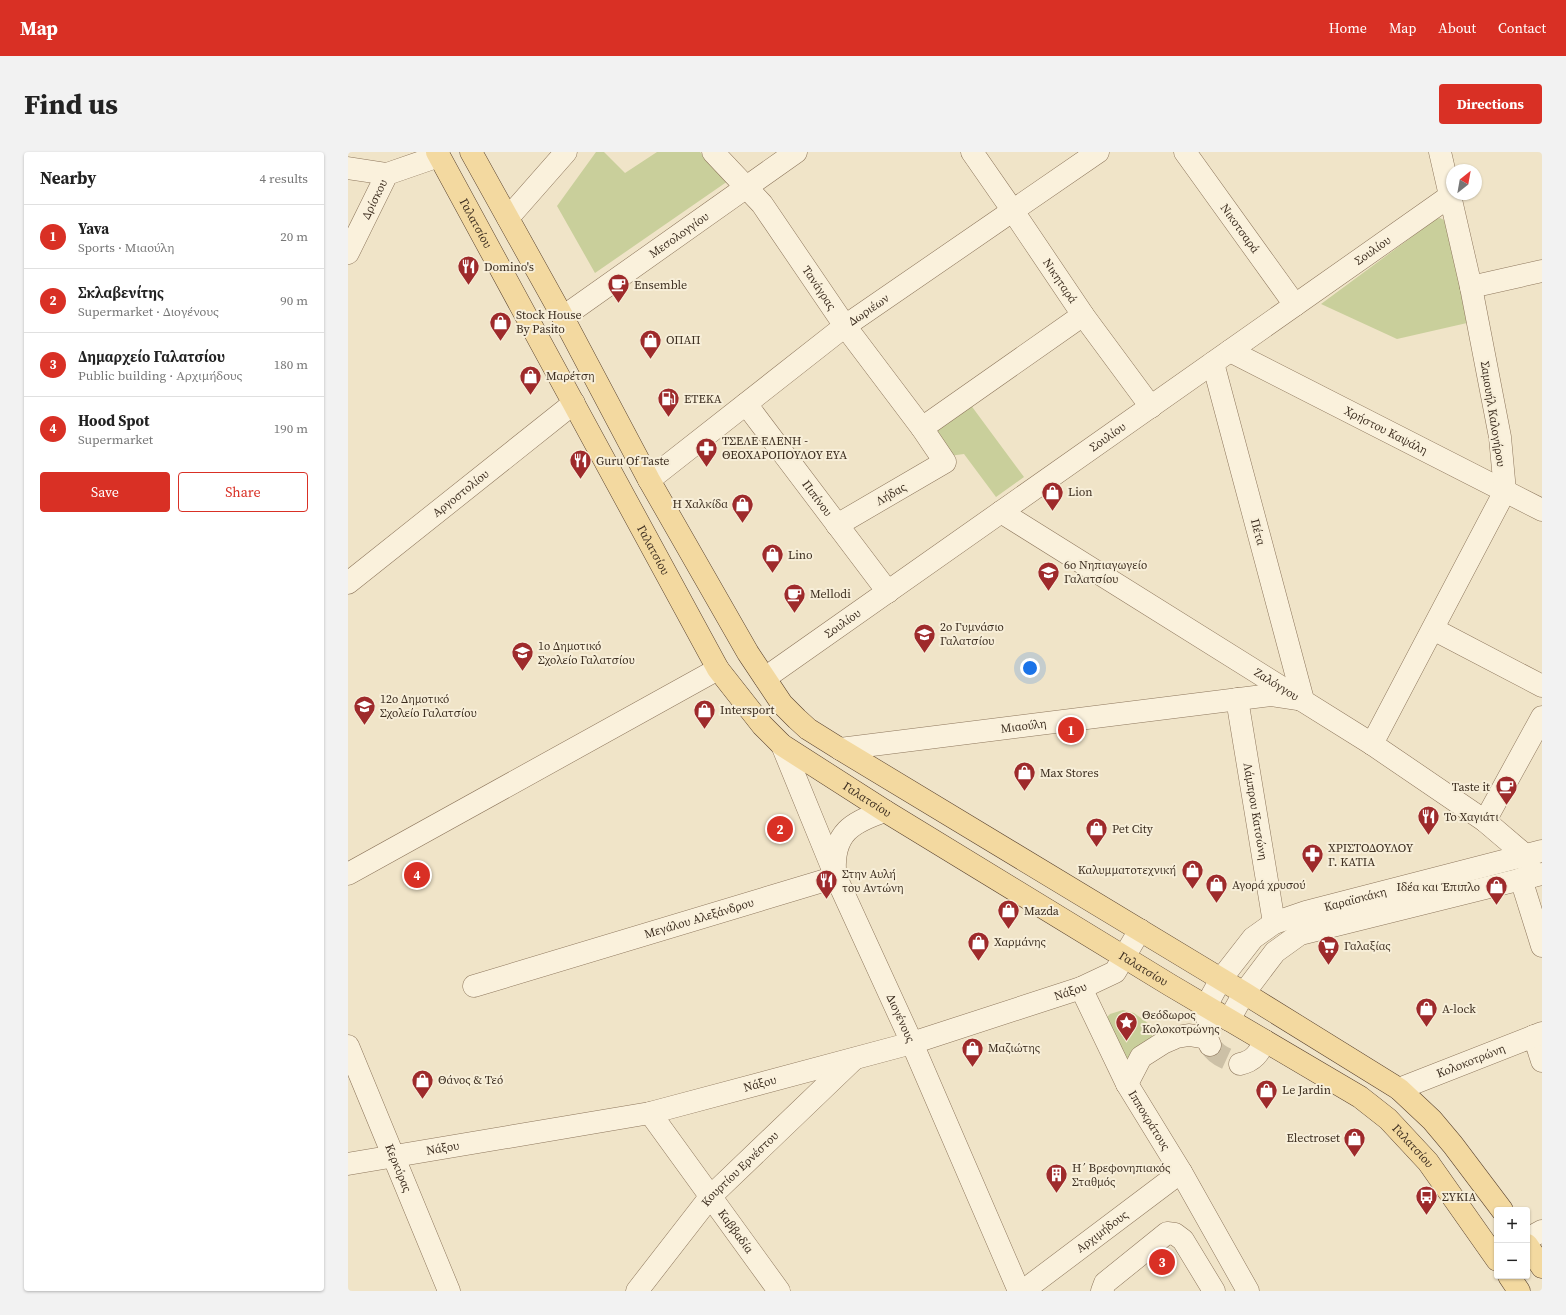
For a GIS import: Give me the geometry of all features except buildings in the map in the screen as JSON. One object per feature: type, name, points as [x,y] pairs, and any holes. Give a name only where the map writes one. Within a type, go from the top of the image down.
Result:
[{"type":"main road","points":[[471,152],[563,317],[649,480],[748,653],[782,704],[808,729],[840,749],[1221,979],[1399,1089],[1432,1120],[1453,1145],[1500,1207]]},
{"type":"main road","name":"Γαλατσίου","points":[[438,154],[718,669],[762,725],[782,745],[885,811],[1124,957],[1360,1097],[1388,1119],[1428,1162],[1494,1256]]},
{"type":"main road","points":[[1530,1249],[1542,1266]]},
{"type":"main road","points":[[1511,1279],[1519,1291]]},
{"type":"street","points":[[508,218],[566,152]]},
{"type":"street","name":"Τανάγρας","points":[[713,152],[762,204],[845,326],[922,428],[945,462]]},
{"type":"street","name":"Μεσολογγίου","points":[[563,317],[796,152]]},
{"type":"street","name":"Νικηταρά","points":[[972,152],[1013,210],[1083,315],[1151,407]]},
{"type":"street","name":"Δωριέων","points":[[649,480],[845,326],[1098,152]]},
{"type":"street","name":"Νικοτσαρά","points":[[1185,152],[1295,306]]},
{"type":"street","name":"Σαμουήλ Καλογήρου","points":[[1440,152],[1446,178]]},
{"type":"street","name":"Δρίσκου","points":[[348,253],[387,174],[438,154]]},
{"type":"street","points":[[348,168],[387,174]]},
{"type":"street","name":"Σουλίου","points":[[765,678],[1446,199]]},
{"type":"street","name":"Σαμουήλ Καλογήρου","points":[[1451,200],[1471,287],[1500,437],[1505,491]]},
{"type":"street","points":[[1471,287],[1542,272]]},
{"type":"street","points":[[922,428],[1083,315]]},
{"type":"street","name":"Χρήστου Καψάλη","points":[[1221,357],[1505,491],[1542,510]]},
{"type":"street","name":"Πέτα","points":[[1221,357],[1303,700]]},
{"type":"street","name":"Αργοστολίου","points":[[348,582],[574,403]]},
{"type":"street","name":"Πιπίνου","points":[[746,404],[888,592]]},
{"type":"street","name":"Λήδας","points":[[837,525],[945,462]]},
{"type":"street","points":[[1372,744],[1505,491]]},
{"type":"street","name":"Ζαλόγγου","points":[[1002,512],[1372,744],[1534,853],[1532,877],[1542,946]]},
{"type":"street","points":[[1433,629],[1542,686]]},
{"type":"street","points":[[348,874],[718,669]]},
{"type":"street","name":"Μιαούλη","points":[[840,749],[1271,695],[1303,700]]},
{"type":"street","name":"Λάμπρου Κατσώνη","points":[[1237,699],[1274,923]]},
{"type":"street","points":[[1485,821],[1542,717]]},
{"type":"street","name":"Διογένους","points":[[782,745],[836,876],[912,1043],[1028,1289]]},
{"type":"street","points":[[836,876],[834,857],[838,844],[846,830],[866,818],[885,811]]},
{"type":"street","name":"Καραϊσκάκη","points":[[1206,1006],[1221,979],[1253,938],[1274,923],[1306,912],[1534,853]]},
{"type":"street","name":"Μεγάλου Αλεξάνδρου","points":[[474,986],[836,876]]},
{"type":"street","name":"Καραϊσκάκη","points":[[1229,1020],[1244,993],[1276,952],[1300,934],[1532,877]]},
{"type":"street","name":"Νάξου","points":[[348,1164],[650,1113],[912,1043],[1081,988],[1115,972],[1140,930]]},
{"type":"street","name":"Ιπποκράτους","points":[[1081,988],[1127,1084],[1181,1172],[1248,1291]]},
{"type":"street","points":[[1127,1084],[1141,1057],[1163,1043],[1177,1037],[1189,1035],[1209,1042],[1206,1006]]},
{"type":"street","points":[[1538,1035],[1542,1061]]},
{"type":"street","name":"Κολοκοτρώνη","points":[[1399,1089],[1538,1035]]},
{"type":"street","points":[[1240,1064],[1257,1056],[1265,1041]]},
{"type":"street","name":"Κερκύρας","points":[[348,1046],[395,1156],[449,1291]]},
{"type":"street","name":"Κουρτίου Ερνέστου","points":[[637,1291],[710,1197],[856,1058]]},
{"type":"street","name":"Καββαδία","points":[[650,1113],[779,1291]]},
{"type":"street","name":"Αρχιμήδους","points":[[1028,1289],[1181,1172]]},
{"type":"street","points":[[1530,1237],[1542,1231]]},
{"type":"street","points":[[1102,1291],[1105,1283],[1167,1233],[1175,1234],[1183,1240],[1214,1291]]},
{"type":"green space","points":[[596,152],[604,152],[625,173],[657,152],[700,152],[728,181],[595,273],[557,206]]},
{"type":"green space","points":[[1440,218],[1444,220],[1448,226],[1467,323],[1397,339],[1321,304],[1436,219]]},
{"type":"green space","points":[[970,404],[1024,477],[996,497],[964,454],[949,456],[931,430]]},
{"type":"green space","points":[[1123,1010],[1134,1013],[1160,1032],[1152,1034],[1153,1044],[1126,1070],[1106,1018],[1110,1014]]},
{"type":"tunnel","points":[[1210,1045],[1219,1055],[1240,1064]]},
{"type":"place","name":"Domino's","points":[[468,286]]},
{"type":"place","name":"Ensemble","points":[[619,304]]},
{"type":"place","name":"Stock House By Pasito","points":[[500,342]]},
{"type":"place","name":"ΟΠΑΠ","points":[[650,360]]},
{"type":"place","name":"Μαρέτση","points":[[531,396]]},
{"type":"place","name":"ΕΤΕΚΑ","points":[[668,418]]},
{"type":"place","name":"ΤΣΕΛΕ ΕΛΕΝΗ - ΘΕΟΧΑΡΟΠΟΥΛΟΥ ΕΥΑ","points":[[706,468]]},
{"type":"place","name":"Guru Of Taste","points":[[581,480]]},
{"type":"place","name":"Lion","points":[[1052,512]]},
{"type":"place","name":"Η Χαλκίδα","points":[[743,524]]},
{"type":"place","name":"Lino","points":[[772,574]]},
{"type":"place","name":"6ο Νηπιαγωγείο Γαλατσίου","points":[[1049,592]]},
{"type":"place","name":"Mellodi","points":[[795,614]]},
{"type":"place","name":"2ο Γυμνάσιο Γαλατσίου","points":[[924,654]]},
{"type":"place","name":"1ο Δημοτικό Σχολείο Γαλατσίου","points":[[522,672]]},
{"type":"place","name":"12ο Δημοτικό Σχολείο Γαλατσίου","points":[[364,726]]},
{"type":"place","name":"Intersport","points":[[704,730]]},
{"type":"place","name":"Yava","points":[[1071,730]]},
{"type":"place","name":"Max Stores","points":[[1025,792]]},
{"type":"place","name":"Taste it","points":[[1506,806]]},
{"type":"place","name":"Σκλαβενίτης","points":[[780,829]]},
{"type":"place","name":"Το Χαγιάτι","points":[[1428,836]]},
{"type":"place","name":"Pet City","points":[[1097,848]]},
{"type":"place","name":"ΧΡΙΣΤΟΔΟΥΛΟΥ Γ. ΚΑΤΙΑ","points":[[1313,874]]},
{"type":"place","name":"Hood Spot","points":[[417,875]]},
{"type":"place","name":"Καλυμματοτεχνική","points":[[1192,890]]},
{"type":"place","name":"Στην Αυλή του Αντώνη","points":[[827,900]]},
{"type":"place","name":"Αγορά χρυσού","points":[[1217,904]]},
{"type":"place","name":"Ιδέα και Έπιπλο","points":[[1496,906]]},
{"type":"place","name":"Mazda","points":[[1008,930]]},
{"type":"place","name":"Χαρμάνης","points":[[979,962]]},
{"type":"place","name":"Γαλαξίας","points":[[1328,966]]},
{"type":"place","name":"A-lock","points":[[1427,1028]]},
{"type":"place","name":"Θεόδωρος Κολοκοτρώνης","points":[[1126,1042]]},
{"type":"place","name":"Μαζιώτης","points":[[973,1068]]},
{"type":"place","name":"Θάνος & Τεό","points":[[423,1100]]},
{"type":"place","name":"Le Jardin","points":[[1267,1110]]},
{"type":"place","name":"Electroset","points":[[1355,1158]]},
{"type":"place","name":"Η΄ Βρεφονηπιακός Σταθμός","points":[[1056,1194]]},
{"type":"place","name":"ΣΥΚΙΑ","points":[[1427,1216]]},
{"type":"place","name":"Δημαρχείο Γαλατσίου","points":[[1162,1262]]}]
